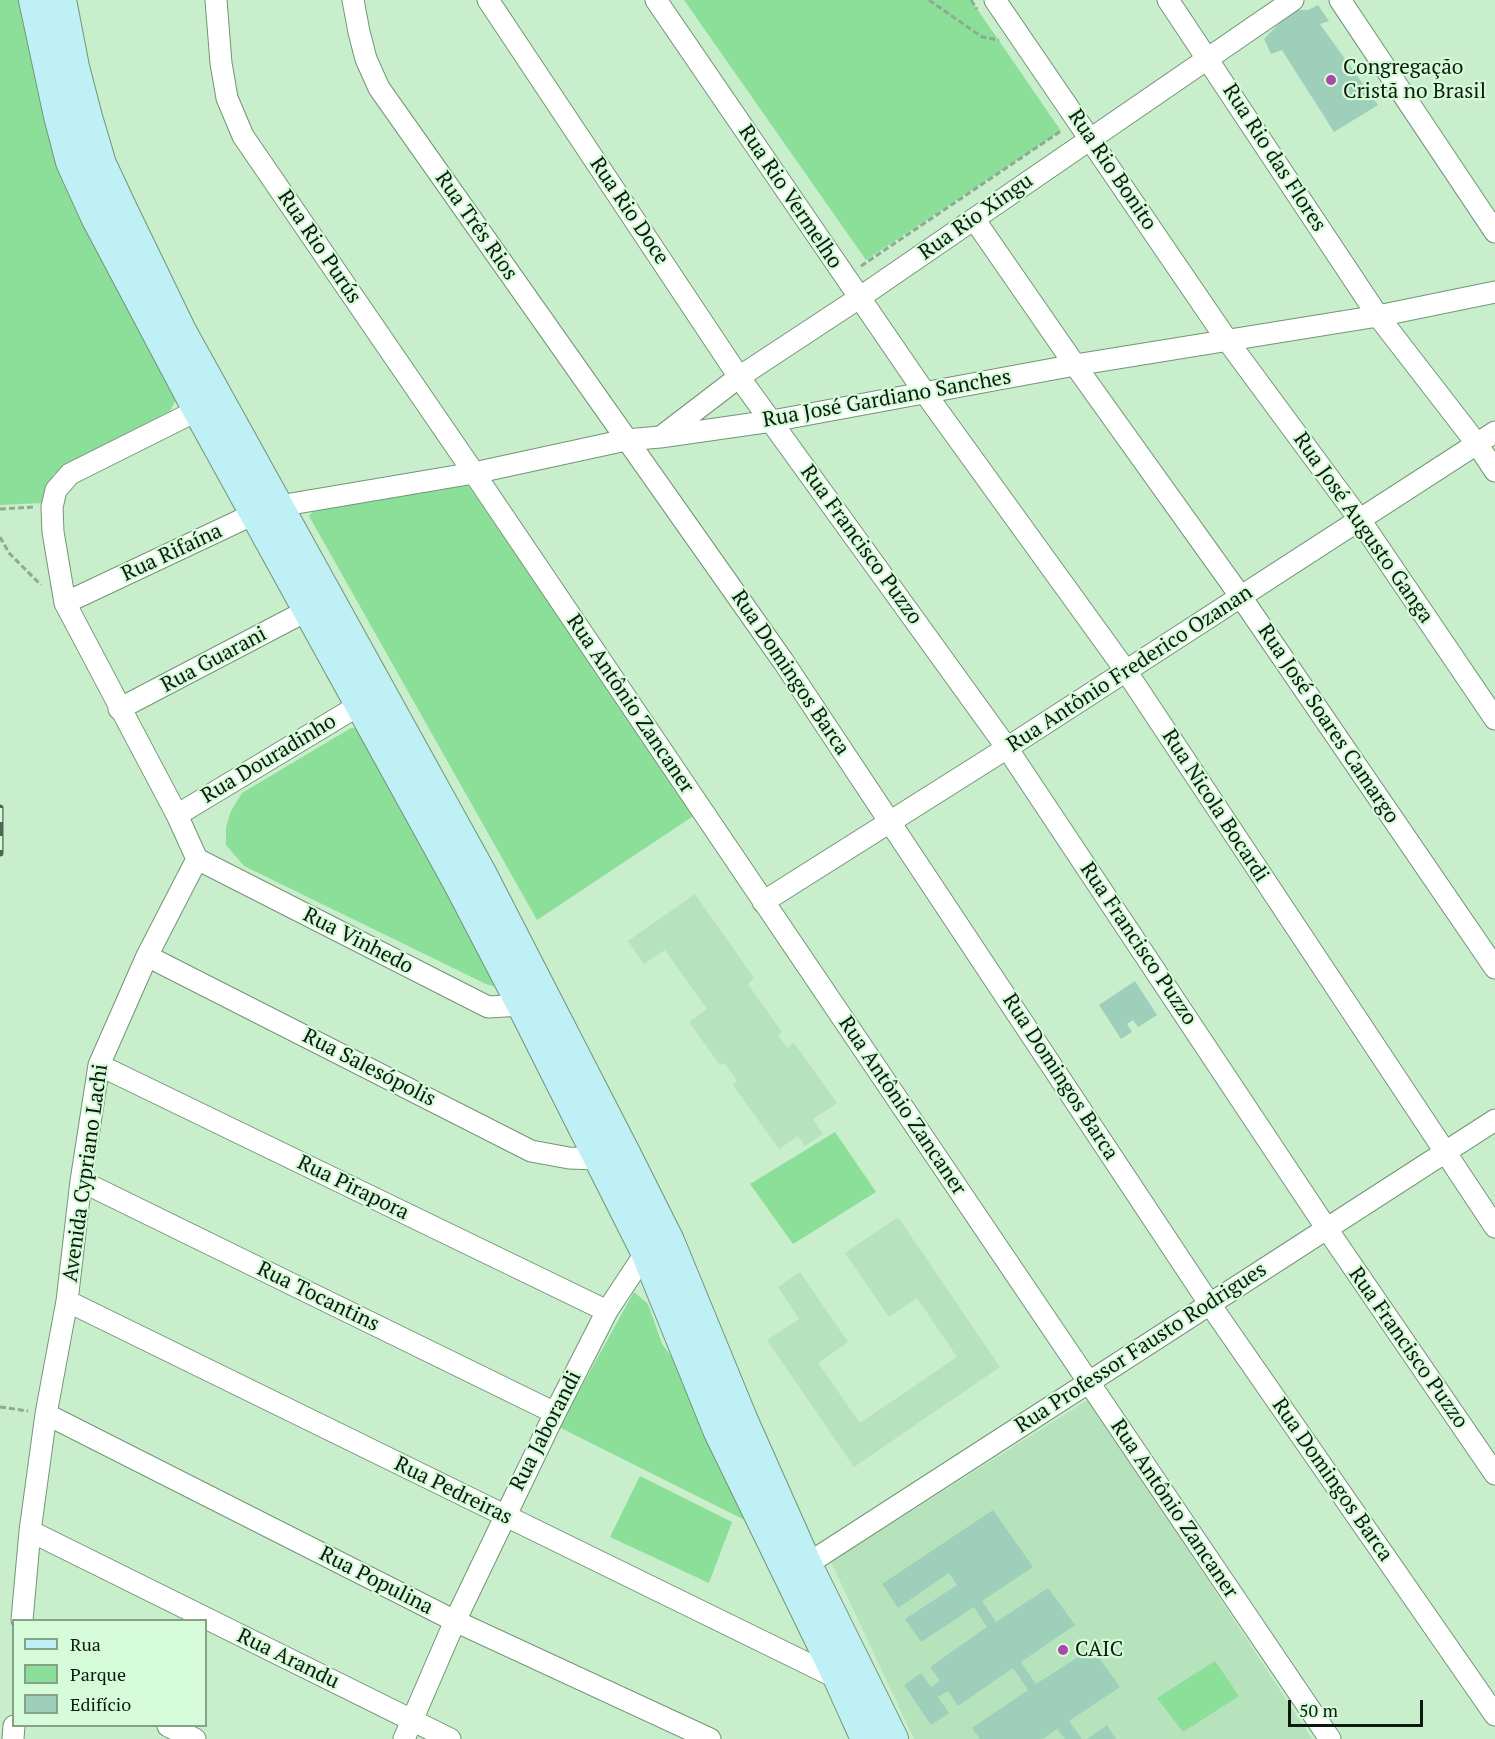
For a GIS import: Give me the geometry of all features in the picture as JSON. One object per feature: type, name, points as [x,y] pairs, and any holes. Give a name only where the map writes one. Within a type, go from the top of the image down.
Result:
[{"type":"main road","points":[[34,0],[71,162],[96,218],[198,410],[268,509],[308,610],[360,704],[470,878],[522,1005],[598,1159],[657,1247]]},
{"type":"main road","points":[[62,0],[74,67],[101,164],[268,509],[470,878],[657,1247],[719,1432],[893,1739]]},
{"type":"main road","points":[[797,1570],[839,1679],[866,1739]]},
{"type":"street","name":"Rua Rio Purús","points":[[216,0],[221,63],[227,98],[243,136],[474,473]]},
{"type":"street","name":"Rua Três Rios","points":[[353,0],[358,32],[366,59],[379,88],[626,440]]},
{"type":"street","name":"Rua Rio Doce","points":[[488,0],[739,377],[772,421]]},
{"type":"street","name":"Rua Rio Vermelho","points":[[656,0],[925,393]]},
{"type":"street","name":"Rua Rio das Flores","points":[[1168,0],[1378,316],[1477,444],[1495,471]]},
{"type":"street","name":"Rua Rio Xingu","points":[[660,437],[739,377],[859,298],[1293,0]]},
{"type":"street","points":[[1340,0],[1495,232]]},
{"type":"street","name":"Rua Rio Bonito","points":[[988,8],[1090,138],[1227,340]]},
{"type":"street","name":"Rua José Soares Camargo","points":[[974,219],[1241,597],[1495,968]]},
{"type":"street","name":"Rua José Gardiano Sanches","points":[[268,509],[474,473],[626,440],[772,421],[1075,365],[1378,316],[1495,292]]},
{"type":"street","name":"Rua José Augusto Ganga","points":[[1227,340],[1360,520],[1495,719]]},
{"type":"street","name":"Rua Nicola Bocardi","points":[[925,393],[1126,671],[1495,1227]]},
{"type":"street","points":[[197,859],[177,815],[65,603],[54,532],[54,498],[70,474],[198,410]]},
{"type":"street","name":"Rua Francisco Puzzo","points":[[772,421],[1007,748],[1327,1229],[1495,1474]]},
{"type":"street","name":"Rua Antônio Frederico Ozanan","points":[[764,903],[1495,432]]},
{"type":"street","name":"Rua Domingos Barca","points":[[626,440],[706,551],[891,822],[1209,1303],[1495,1715]]},
{"type":"street","name":"Rua Antônio Zancaner","points":[[474,473],[1330,1739]]},
{"type":"street","name":"Rua Rifaína","points":[[65,603],[268,509]]},
{"type":"street","name":"Rua Guarani","points":[[119,709],[308,610]]},
{"type":"street","name":"Rua Douradinho","points":[[177,815],[360,704]]},
{"type":"street","name":"Avenida Cypriano Lachi","points":[[22,1619],[30,1531],[46,1414],[67,1301],[81,1181],[99,1065],[147,956],[197,859]]},
{"type":"street","name":"Rua Vinhedo","points":[[197,859],[488,1007],[522,1005]]},
{"type":"street","name":"Rua Salesópolis","points":[[147,956],[531,1150],[569,1158],[598,1159]]},
{"type":"street","name":"Rua Pirapora","points":[[99,1065],[607,1311]]},
{"type":"street","name":"Rua Professor Fausto Rodrigues","points":[[797,1570],[1495,1120]]},
{"type":"street","name":"Rua Tocantins","points":[[81,1181],[555,1413]]},
{"type":"street","name":"Rua Jaborandi","points":[[409,1730],[455,1621],[504,1516],[607,1311],[657,1247]]},
{"type":"street","name":"Rua Pedreiras","points":[[67,1301],[839,1679]]},
{"type":"street","name":"Rua Populina","points":[[46,1414],[455,1621],[710,1739]]},
{"type":"street","name":"Rua Arandu","points":[[30,1531],[198,1619]]},
{"type":"street","name":"Rua Arandu","points":[[207,1624],[409,1730],[450,1739]]},
{"type":"street","points":[[172,1727],[195,1739]]},
{"type":"path","points":[[928,0],[982,37],[998,40],[993,32]]},
{"type":"path","points":[[971,0],[988,8]]},
{"type":"path","points":[[855,264],[858,268],[1061,132],[1056,123]]},
{"type":"path","points":[[0,509],[54,498]]},
{"type":"path","points":[[0,537],[9,553],[33,578],[65,603]]},
{"type":"path","points":[[0,1407],[46,1414]]},
{"type":"shaded area","points":[[695,894],[754,978],[748,984],[782,1032],[778,1035],[787,1048],[794,1043],[837,1103],[813,1119],[823,1134],[805,1146],[798,1136],[779,1149],[733,1085],[737,1081],[725,1063],[720,1065],[689,1022],[707,1009],[665,950],[644,964],[628,941]]},
{"type":"shaded area","points":[[898,1217],[1000,1367],[854,1467],[767,1340],[799,1319],[778,1287],[800,1272],[848,1342],[818,1363],[860,1423],[957,1357],[917,1298],[889,1317],[845,1253]]},
{"type":"shaded area","name":"CAIC","points":[[1089,1399],[1312,1739],[914,1739],[831,1562]]},
{"type":"green space","points":[[0,0],[30,0],[178,396],[170,411],[90,452],[54,474],[47,487],[44,503],[0,505]]},
{"type":"green space","points":[[684,0],[971,0],[1061,131],[866,260]]},
{"type":"green space","points":[[467,484],[695,815],[537,920],[309,516],[317,507]]},
{"type":"green space","points":[[351,728],[363,729],[496,987],[244,866],[226,845],[226,827],[231,811],[242,793]]},
{"type":"green space","points":[[835,1132],[876,1192],[793,1244],[750,1184]]},
{"type":"green space","points":[[634,1292],[648,1304],[662,1344],[688,1379],[745,1520],[559,1427]]},
{"type":"green space","points":[[640,1476],[732,1522],[709,1583],[610,1537]]},
{"type":"green space","points":[[1215,1661],[1239,1696],[1183,1732],[1157,1698]]},
{"type":"building","name":"Congregação Cristã no Brasil","points":[[1318,5],[1329,21],[1320,24],[1378,105],[1334,132],[1282,50],[1271,54],[1264,39],[1295,10],[1308,10]]},
{"type":"building","points":[[1135,981],[1157,1015],[1138,1027],[1133,1020],[1127,1024],[1132,1032],[1121,1039],[1099,1005]]},
{"type":"building","points":[[993,1510],[1033,1567],[982,1601],[996,1622],[1048,1588],[1075,1625],[1021,1662],[1036,1684],[1092,1648],[1120,1687],[1069,1721],[1082,1739],[1065,1739],[1057,1729],[1043,1739],[980,1739],[972,1728],[1028,1690],[1013,1668],[958,1706],[948,1691],[938,1697],[949,1713],[931,1725],[904,1685],[921,1673],[931,1687],[940,1681],[930,1667],[987,1627],[974,1607],[921,1642],[905,1619],[957,1585],[949,1573],[898,1608],[882,1584]]},
{"type":"building","points":[[1107,1725],[1116,1739],[1087,1739]]},
{"type":"railway","points":[[0,808],[0,853]]},
{"type":"place","name":"Congregação Cristã no Brasil","points":[[1331,80]]},
{"type":"place","name":"CAIC","points":[[1063,1650]]}]
